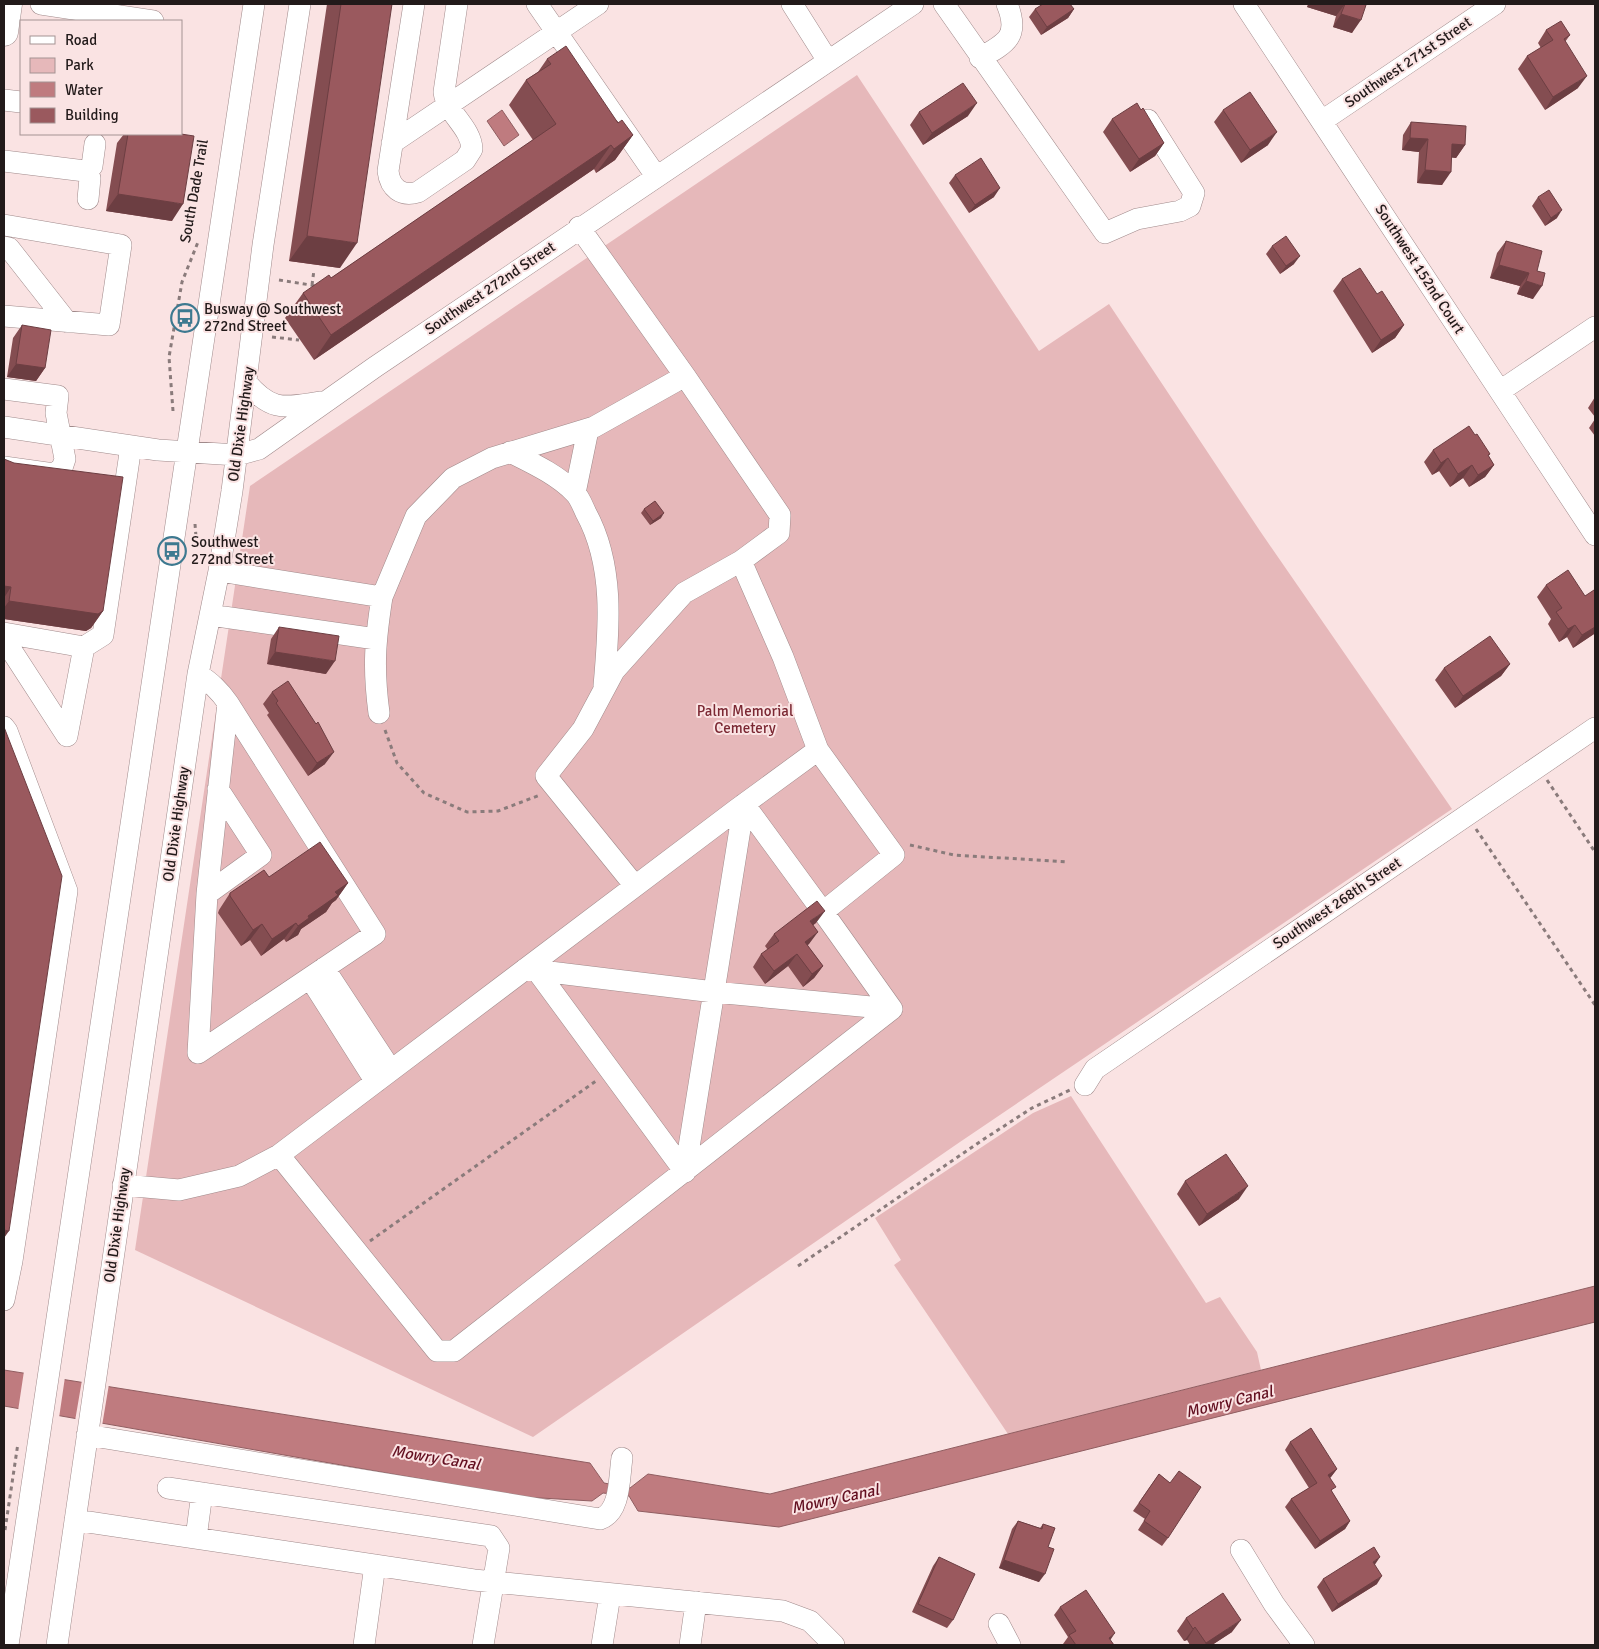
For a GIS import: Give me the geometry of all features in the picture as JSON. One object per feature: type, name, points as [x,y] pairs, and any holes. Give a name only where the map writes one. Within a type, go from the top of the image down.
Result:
[{"type":"street","points":[[41,4],[146,20]]},
{"type":"street","points":[[8,1645],[254,4]]},
{"type":"street","name":"Old Dixie Highway","points":[[57,1645],[198,674],[219,571],[237,455],[263,245],[300,4]]},
{"type":"street","points":[[414,4],[388,171],[392,185],[403,193],[418,192],[465,160],[472,149],[469,137],[448,106],[444,92],[458,4]]},
{"type":"street","points":[[537,4],[558,31],[656,176]]},
{"type":"street","points":[[392,144],[598,4]]},
{"type":"street","points":[[792,4],[828,61]]},
{"type":"street","name":"Southwest 272nd Street","points":[[4,427],[131,446],[188,452],[237,455],[251,452],[268,444],[326,401],[579,228],[913,4]]},
{"type":"street","points":[[944,4],[980,58],[1105,233],[1137,220],[1180,211],[1190,206],[1194,193],[1145,115]]},
{"type":"street","points":[[980,58],[1000,47],[1010,36],[1014,21],[1006,4]]},
{"type":"street","name":"Southwest 152nd Court","points":[[1244,4],[1595,535]]},
{"type":"street","name":"Southwest 271st Street","points":[[1322,120],[1495,4]]},
{"type":"street","points":[[4,100],[20,102]]},
{"type":"street","points":[[4,161],[85,171],[92,166],[95,144]]},
{"type":"street","points":[[85,171],[90,178],[88,199]]},
{"type":"street","points":[[4,225],[121,245],[110,325],[4,316]]},
{"type":"street","points":[[579,228],[780,515],[779,533],[741,561],[684,593],[614,671],[583,729],[546,776],[635,886]]},
{"type":"street","points":[[4,247],[9,248],[67,322]]},
{"type":"street","points":[[1500,391],[1595,328]]},
{"type":"street","points":[[379,713],[374,673],[376,639],[382,597],[416,516],[453,478],[492,458],[588,430],[684,376]]},
{"type":"street","points":[[246,382],[263,400],[277,407],[326,401]]},
{"type":"street","points":[[4,389],[58,396],[56,413],[65,459],[62,468],[57,473],[51,474],[4,467]]},
{"type":"street","points":[[575,494],[588,430]]},
{"type":"street","points":[[4,632],[84,647],[103,635],[131,446]]},
{"type":"street","points":[[510,452],[540,467],[575,494],[595,530],[608,585],[608,640],[603,691]]},
{"type":"street","points":[[741,561],[783,657],[818,750],[894,855],[823,912]]},
{"type":"street","points":[[219,571],[382,597]]},
{"type":"street","points":[[210,615],[376,639]]},
{"type":"street","points":[[4,639],[67,736],[84,647]]},
{"type":"street","points":[[198,674],[216,686],[228,703],[375,934],[198,1053],[207,894],[228,703]]},
{"type":"street","points":[[4,727],[67,891],[8,1260],[4,1300]]},
{"type":"street","name":"Southwest 268th Street","points":[[1085,1085],[1095,1069],[1466,814],[1595,728]]},
{"type":"street","points":[[123,1185],[179,1190],[239,1176],[279,1155],[531,968],[635,886],[818,750]]},
{"type":"street","points":[[207,894],[261,855],[218,789]]},
{"type":"street","points":[[744,804],[892,1009]]},
{"type":"street","points":[[685,1172],[744,804]]},
{"type":"street","points":[[531,968],[714,992],[892,1009]]},
{"type":"street","points":[[531,968],[611,1071],[685,1172]]},
{"type":"street","points":[[317,973],[383,1076]]},
{"type":"street","points":[[279,1155],[437,1351],[454,1351],[892,1009]]},
{"type":"street","points":[[87,1430],[600,1519],[607,1516],[617,1491],[622,1458]]},
{"type":"street","points":[[168,1488],[491,1536],[499,1548],[483,1645]]},
{"type":"street","points":[[196,1538],[202,1493]]},
{"type":"street","points":[[75,1520],[493,1582],[793,1613],[810,1621],[834,1645]]},
{"type":"street","points":[[1241,1550],[1274,1604],[1304,1645]]},
{"type":"street","points":[[364,1645],[375,1565]]},
{"type":"street","points":[[602,1645],[610,1594]]},
{"type":"street","points":[[690,1645],[696,1602]]},
{"type":"street","points":[[999,1624],[1010,1645]]},
{"type":"path","name":"South Dade Trail","points":[[173,416],[169,357],[182,282],[200,234]]},
{"type":"path","points":[[312,285],[314,270]]},
{"type":"path","points":[[279,280],[318,286],[325,282]]},
{"type":"path","points":[[272,337],[299,340]]},
{"type":"path","points":[[379,713],[397,763],[424,794],[467,812],[498,811],[557,789]]},
{"type":"path","points":[[1538,765],[1595,852]]},
{"type":"path","points":[[1466,814],[1595,1005]]},
{"type":"path","points":[[881,838],[954,855],[1068,862]]},
{"type":"path","points":[[356,1250],[611,1071]]},
{"type":"path","points":[[798,1266],[1032,1108],[1065,1092],[1085,1085]]},
{"type":"path","points":[[4,1539],[19,1437]]},
{"type":"green space","name":"Palm Memorial Cemetery","points":[[857,75],[1039,351],[1109,304],[1260,531],[1452,809],[957,1144],[533,1437],[135,1250],[250,486]]},
{"type":"green space","points":[[1071,1096],[1206,1303],[1220,1297],[1257,1352],[1261,1370],[1008,1434],[894,1265],[901,1260],[875,1218],[1033,1113]]},
{"type":"water","points":[[502,110],[519,135],[504,146],[487,121]]},
{"type":"water","name":"Mowry Canal","points":[[1595,1286],[1595,1322],[779,1527],[638,1511],[629,1496],[603,1493],[592,1501],[524,1497],[4,1406],[4,1370],[590,1463],[604,1483],[630,1488],[648,1474],[770,1494]]},
{"type":"pier","points":[[24,1371],[65,1377],[59,1418],[18,1411]]},
{"type":"pier","points":[[82,1380],[109,1384],[102,1426],[75,1421]]},
{"type":"building","points":[[341,4],[392,4],[357,243],[307,236]]},
{"type":"building","points":[[1043,4],[1070,4],[1074,9],[1047,27],[1035,9]]},
{"type":"building","points":[[1345,4],[1366,5],[1361,20],[1341,14]]},
{"type":"building","points":[[1561,21],[1570,35],[1564,39],[1587,76],[1553,97],[1527,56],[1553,40],[1546,30]]},
{"type":"building","points":[[566,46],[618,123],[622,120],[633,135],[614,149],[611,145],[331,335],[303,293],[329,275],[331,278],[556,124],[526,80],[551,64],[547,59]]},
{"type":"building","points":[[963,83],[977,103],[932,133],[919,112]]},
{"type":"building","points":[[1250,92],[1277,132],[1250,150],[1223,110]]},
{"type":"building","points":[[1137,103],[1141,110],[1143,108],[1164,143],[1139,159],[1112,119]]},
{"type":"building","points":[[1411,122],[1466,126],[1465,145],[1452,144],[1451,172],[1425,170],[1428,139],[1410,138]]},
{"type":"building","points":[[182,134],[194,136],[183,204],[118,194],[128,135]]},
{"type":"building","points":[[981,158],[1000,188],[975,205],[955,175]]},
{"type":"building","points":[[1549,190],[1562,210],[1551,218],[1538,197]]},
{"type":"building","points":[[1286,236],[1300,256],[1286,266],[1272,246]]},
{"type":"building","points":[[1506,241],[1542,251],[1537,271],[1545,273],[1542,286],[1526,281],[1529,273],[1499,265]]},
{"type":"building","points":[[1360,268],[1377,294],[1382,291],[1404,325],[1381,340],[1342,279]]},
{"type":"building","points":[[22,325],[51,330],[45,368],[16,364]]},
{"type":"building","points":[[1469,426],[1475,435],[1477,434],[1490,454],[1488,455],[1494,465],[1478,475],[1472,465],[1458,474],[1448,458],[1441,463],[1433,450]]},
{"type":"building","points":[[4,459],[14,463],[123,477],[103,611],[98,614],[9,601],[11,587],[4,586]]},
{"type":"building","points":[[655,501],[664,513],[653,521],[644,509]]},
{"type":"building","points":[[1568,570],[1585,596],[1594,590],[1595,592],[1595,627],[1582,635],[1575,625],[1568,629],[1556,612],[1562,608],[1546,585]]},
{"type":"building","points":[[279,627],[339,636],[335,661],[275,652]]},
{"type":"building","points":[[1490,636],[1510,664],[1463,696],[1444,668]]},
{"type":"building","points":[[288,681],[316,724],[318,722],[334,752],[317,763],[276,703],[278,701],[272,692]]},
{"type":"building","points":[[4,727],[62,876],[9,1231],[4,1230]]},
{"type":"building","points":[[320,842],[348,883],[335,892],[338,895],[308,916],[309,918],[298,926],[296,923],[272,939],[262,924],[253,930],[230,896],[230,893],[264,870],[269,877]]},
{"type":"building","points":[[817,901],[825,911],[810,921],[818,932],[805,942],[823,966],[812,974],[797,954],[774,971],[761,954],[779,941],[774,934]]},
{"type":"building","points":[[1226,1154],[1248,1186],[1207,1214],[1185,1181]]},
{"type":"building","points":[[1311,1428],[1337,1469],[1328,1475],[1336,1487],[1331,1490],[1350,1521],[1320,1541],[1291,1499],[1317,1483],[1290,1442]]},
{"type":"building","points":[[1179,1471],[1201,1487],[1168,1538],[1144,1521],[1150,1511],[1139,1503],[1159,1474],[1170,1483]]},
{"type":"building","points":[[1018,1521],[1042,1529],[1043,1524],[1055,1528],[1048,1547],[1054,1549],[1045,1574],[1004,1560]]},
{"type":"building","points":[[1374,1547],[1380,1557],[1373,1562],[1382,1576],[1338,1604],[1323,1579]]},
{"type":"building","points":[[939,1557],[975,1574],[953,1620],[918,1604]]},
{"type":"building","points":[[1086,1590],[1115,1633],[1109,1638],[1114,1645],[1076,1645],[1069,1635],[1076,1631],[1060,1607]]},
{"type":"building","points":[[1223,1593],[1241,1620],[1206,1643],[1186,1618]]},
{"type":"place","name":"Busway @ Southwest 272nd Street","points":[[185,318]]},
{"type":"place","name":"Southwest 272nd Street","points":[[172,551]]}]
